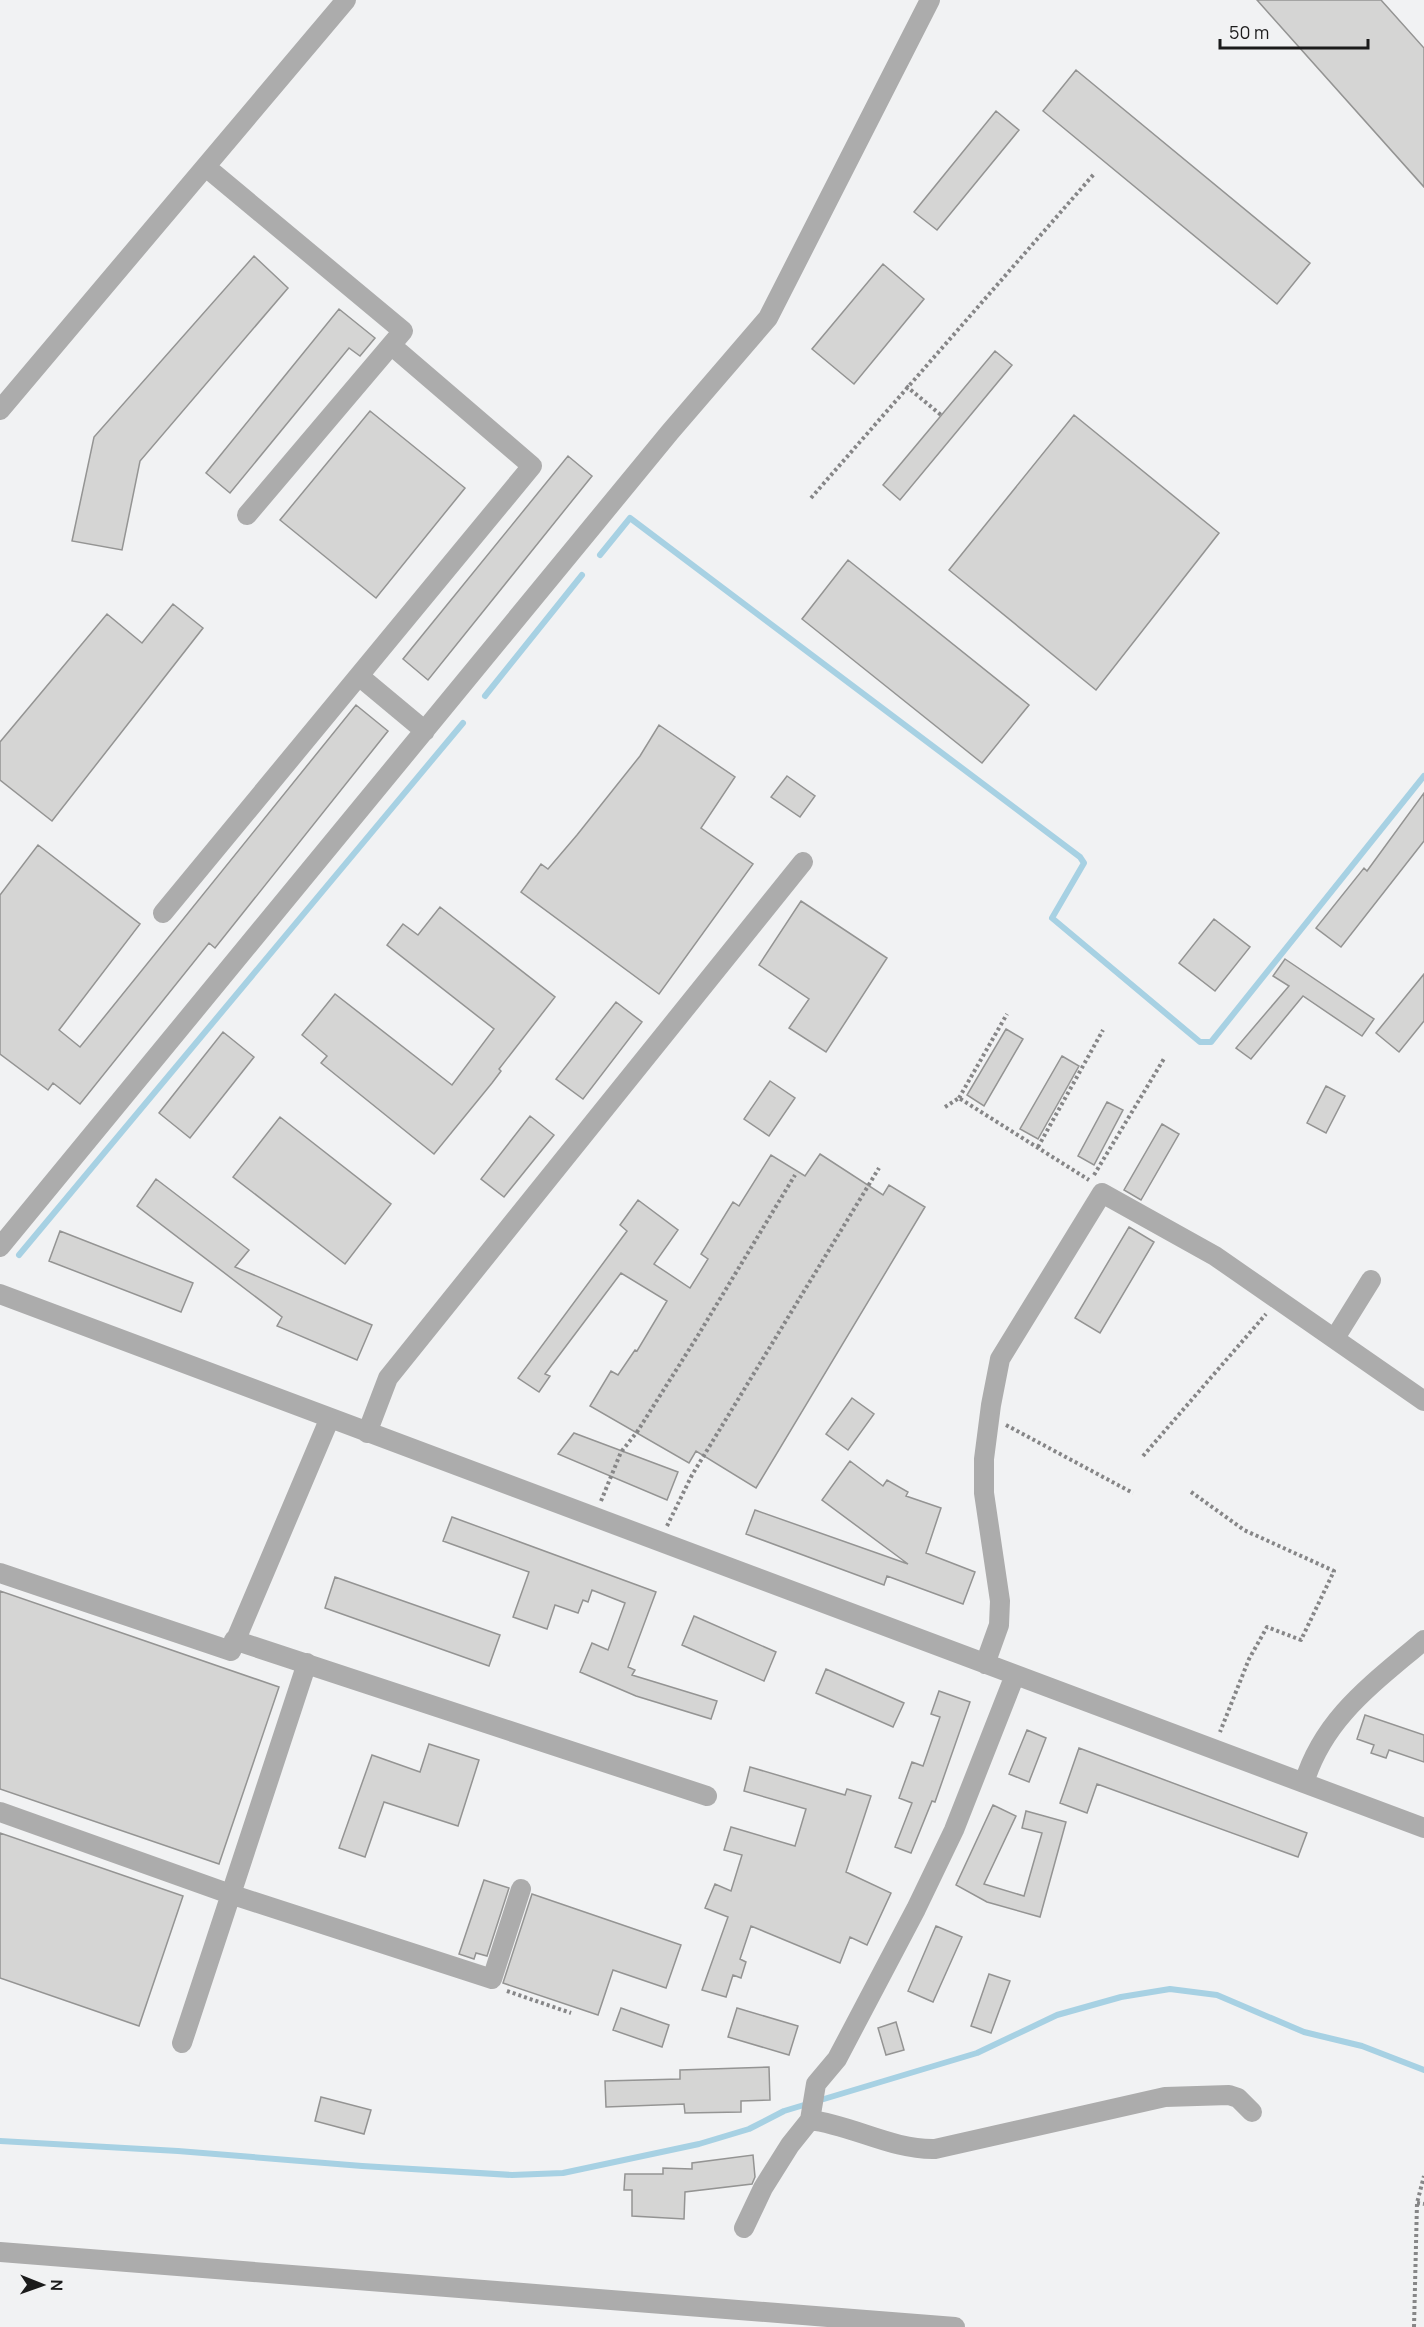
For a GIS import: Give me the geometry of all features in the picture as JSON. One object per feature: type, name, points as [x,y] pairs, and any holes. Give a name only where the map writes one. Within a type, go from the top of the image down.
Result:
[{"type":"street","points":[[0,409],[346,0]]},
{"type":"street","points":[[0,1247],[768,318],[930,0]]},
{"type":"street","points":[[206,167],[403,331],[247,515]]},
{"type":"street","points":[[163,913],[532,466],[391,345]]},
{"type":"street","points":[[359,676],[425,731]]},
{"type":"street","points":[[367,1433],[388,1378],[803,862]]},
{"type":"street","points":[[985,1664],[999,1624],[1000,1601],[984,1493],[984,1459],[989,1416],[1000,1359],[1097,1187],[1215,1256],[1424,1401]]},
{"type":"street","points":[[1335,1338],[1371,1280]]},
{"type":"street","points":[[0,1294],[329,1420],[1424,1828]]},
{"type":"street","points":[[0,1573],[231,1651],[329,1420]]},
{"type":"street","points":[[234,1640],[707,1796]]},
{"type":"street","points":[[1304,1783],[1320,1742],[1343,1713],[1424,1640]]},
{"type":"street","points":[[182,2043],[307,1663]]},
{"type":"street","points":[[744,2228],[763,2188],[790,2145],[810,2120],[813,2091],[821,2075],[837,2059],[916,1909],[949,1839],[1015,1675]]},
{"type":"street","points":[[0,1812],[230,1894],[492,1979],[521,1889]]},
{"type":"street","points":[[810,2120],[830,2122],[857,2134],[917,2148],[935,2149],[1164,2097],[1213,2093],[1229,2095],[1238,2098],[1252,2112]]},
{"type":"street","points":[[0,2252],[733,2319],[955,2327]]},
{"type":"path","points":[[811,498],[906,386],[1094,174]]},
{"type":"path","points":[[906,386],[941,415]]},
{"type":"path","points":[[945,1107],[959,1098],[1007,1014]]},
{"type":"path","points":[[1038,1147],[1103,1030]]},
{"type":"path","points":[[959,1098],[1097,1187],[1165,1057]]},
{"type":"path","points":[[660,1542],[692,1475],[879,1168]]},
{"type":"path","points":[[594,1518],[621,1452],[637,1432],[691,1347],[795,1175]]},
{"type":"path","points":[[1143,1456],[1278,1299]]},
{"type":"path","points":[[989,1416],[1132,1493]]},
{"type":"path","points":[[1191,1492],[1244,1530],[1334,1571],[1301,1640],[1267,1627],[1249,1659],[1214,1750]]},
{"type":"path","points":[[492,1979],[493,1987],[571,2013]]},
{"type":"path","points":[[1414,2327],[1417,2203],[1424,2176]]},
{"type":"path","points":[[1417,2203],[1424,2204]]},
{"type":"building","points":[[1257,0],[1381,0],[1424,48],[1424,187]]},
{"type":"building","points":[[1076,70],[1310,263],[1277,304],[1043,111]]},
{"type":"building","points":[[996,111],[1019,130],[937,230],[914,212]]},
{"type":"building","points":[[254,256],[288,288],[140,461],[122,550],[72,541],[94,437]]},
{"type":"building","points":[[883,264],[924,299],[854,384],[812,349]]},
{"type":"building","points":[[339,309],[375,338],[360,356],[349,348],[230,493],[206,473]]},
{"type":"building","points":[[995,351],[1012,365],[900,500],[883,485]]},
{"type":"building","points":[[370,411],[465,488],[376,598],[280,520]]},
{"type":"building","points":[[1074,415],[1219,533],[1096,690],[949,570]]},
{"type":"building","points":[[568,456],[592,476],[428,680],[403,659]]},
{"type":"building","points":[[848,560],[1029,705],[982,763],[802,619]]},
{"type":"building","points":[[173,604],[203,628],[52,821],[0,780],[0,742],[107,614],[142,643]]},
{"type":"building","points":[[356,705],[388,731],[215,948],[209,943],[80,1104],[53,1083],[48,1090],[0,1054],[0,895],[38,845],[140,924],[59,1030],[80,1047]]},
{"type":"building","points":[[659,725],[735,777],[701,828],[753,864],[659,994],[521,892],[541,864],[548,869],[577,835],[640,756]]},
{"type":"building","points":[[787,776],[815,796],[800,817],[771,797]]},
{"type":"building","points":[[1424,793],[1424,841],[1341,947],[1316,928],[1364,868],[1367,871]]},
{"type":"building","points":[[801,901],[887,958],[826,1052],[789,1028],[809,999],[759,965]]},
{"type":"building","points":[[440,907],[555,997],[499,1069],[501,1071],[492,1083],[434,1154],[321,1063],[327,1056],[302,1035],[335,994],[452,1085],[494,1029],[387,945],[403,924],[418,935]]},
{"type":"building","points":[[1214,919],[1250,947],[1215,991],[1179,963]]},
{"type":"building","points":[[1285,959],[1374,1019],[1362,1036],[1303,996],[1251,1059],[1236,1048],[1289,986],[1273,976]]},
{"type":"building","points":[[1424,974],[1424,1021],[1399,1052],[1376,1033]]},
{"type":"building","points":[[616,1002],[642,1022],[583,1099],[556,1079]]},
{"type":"building","points":[[1006,1029],[1023,1039],[984,1106],[967,1095]]},
{"type":"building","points":[[223,1032],[254,1057],[190,1138],[159,1113]]},
{"type":"building","points":[[1062,1056],[1079,1066],[1038,1139],[1020,1129]]},
{"type":"building","points":[[770,1081],[795,1098],[769,1136],[744,1119]]},
{"type":"building","points":[[1326,1086],[1345,1096],[1326,1133],[1307,1123]]},
{"type":"building","points":[[1107,1102],[1123,1110],[1094,1165],[1078,1156]]},
{"type":"building","points":[[530,1116],[554,1135],[504,1197],[481,1179]]},
{"type":"building","points":[[280,1117],[391,1204],[345,1264],[233,1177]]},
{"type":"building","points":[[1162,1124],[1179,1134],[1141,1200],[1124,1190]]},
{"type":"building","points":[[820,1154],[883,1195],[889,1185],[925,1207],[756,1488],[696,1451],[689,1463],[590,1406],[611,1371],[618,1375],[635,1350],[637,1351],[667,1301],[621,1273],[545,1374],[550,1376],[539,1392],[518,1378],[627,1231],[620,1225],[638,1200],[678,1230],[654,1264],[690,1288],[708,1259],[701,1254],[733,1202],[739,1206],[771,1155],[805,1176]]},
{"type":"building","points":[[156,1179],[249,1250],[235,1267],[372,1325],[357,1360],[277,1326],[282,1317],[137,1206]]},
{"type":"building","points":[[1129,1227],[1154,1242],[1100,1333],[1075,1318]]},
{"type":"building","points":[[60,1231],[193,1283],[181,1312],[49,1261]]},
{"type":"building","points":[[852,1398],[874,1414],[848,1450],[826,1434]]},
{"type":"building","points":[[574,1433],[678,1472],[667,1500],[558,1454]]},
{"type":"building","points":[[850,1461],[883,1486],[887,1480],[908,1492],[906,1496],[941,1508],[926,1553],[975,1572],[963,1604],[887,1576],[884,1585],[746,1534],[755,1510],[908,1564],[822,1500]]},
{"type":"building","points":[[452,1517],[656,1592],[628,1667],[635,1670],[632,1675],[717,1701],[711,1719],[636,1696],[580,1672],[592,1643],[608,1650],[625,1603],[592,1590],[588,1602],[583,1600],[578,1613],[555,1605],[547,1629],[513,1617],[529,1572],[443,1541]]},
{"type":"building","points":[[335,1577],[500,1635],[489,1666],[325,1608]]},
{"type":"building","points":[[0,1591],[279,1687],[219,1864],[0,1789]]},
{"type":"building","points":[[694,1616],[776,1652],[764,1681],[682,1645]]},
{"type":"building","points":[[826,1669],[904,1703],[893,1727],[816,1693]]},
{"type":"building","points":[[939,1691],[970,1702],[935,1802],[932,1801],[911,1853],[895,1847],[912,1803],[899,1798],[912,1762],[923,1766],[940,1717],[931,1714]]},
{"type":"building","points":[[1365,1715],[1424,1735],[1424,1762],[1389,1750],[1386,1758],[1371,1753],[1374,1745],[1357,1739]]},
{"type":"building","points":[[1027,1730],[1046,1738],[1029,1782],[1009,1774]]},
{"type":"building","points":[[429,1744],[479,1760],[458,1826],[384,1802],[365,1857],[339,1848],[372,1755],[420,1772]]},
{"type":"building","points":[[1079,1748],[1307,1833],[1298,1857],[1097,1784],[1087,1813],[1060,1803]]},
{"type":"building","points":[[750,1767],[845,1795],[847,1789],[871,1796],[846,1872],[891,1893],[867,1945],[850,1937],[840,1963],[751,1926],[740,1959],[746,1962],[741,1978],[733,1975],[726,1997],[702,1990],[728,1917],[705,1908],[715,1884],[731,1891],[742,1855],[724,1850],[731,1827],[795,1846],[806,1809],[744,1791]]},
{"type":"building","points":[[993,1805],[1016,1816],[984,1884],[1024,1896],[1042,1833],[1022,1828],[1026,1811],[1066,1822],[1040,1917],[987,1902],[956,1885]]},
{"type":"building","points":[[0,1833],[183,1896],[139,2026],[0,1978]]},
{"type":"building","points":[[484,1880],[509,1888],[487,1956],[476,1953],[474,1959],[459,1954]]},
{"type":"building","points":[[532,1894],[681,1945],[666,1988],[613,1970],[598,2015],[503,1983]]},
{"type":"building","points":[[936,1926],[962,1937],[933,2002],[908,1991]]},
{"type":"building","points":[[989,1974],[1010,1981],[991,2033],[971,2026]]},
{"type":"building","points":[[621,2008],[669,2025],[662,2047],[613,2030]]},
{"type":"building","points":[[737,2008],[798,2026],[789,2055],[728,2037]]},
{"type":"building","points":[[896,2022],[904,2050],[886,2055],[878,2028]]},
{"type":"building","points":[[769,2067],[770,2100],[741,2101],[741,2112],[685,2113],[684,2104],[606,2107],[605,2081],[680,2079],[680,2070]]},
{"type":"building","points":[[321,2097],[371,2110],[364,2134],[315,2121]]},
{"type":"building","points":[[753,2155],[755,2177],[752,2184],[685,2192],[684,2219],[632,2216],[632,2190],[624,2190],[625,2174],[663,2174],[663,2168],[692,2169],[692,2163]]},
{"type":"waterway","points":[[600,555],[630,518],[1080,857],[1084,863],[1052,918],[1200,1042],[1211,1042],[1424,776]]},
{"type":"waterway","points":[[485,696],[582,575]]},
{"type":"waterway","points":[[19,1255],[463,723]]},
{"type":"waterway","points":[[0,2141],[178,2151],[512,2175],[563,2173],[699,2144],[749,2129],[784,2111],[977,2053],[1057,2015],[1121,1997],[1170,1989],[1217,1995],[1304,2032],[1362,2046],[1424,2070]]}]
